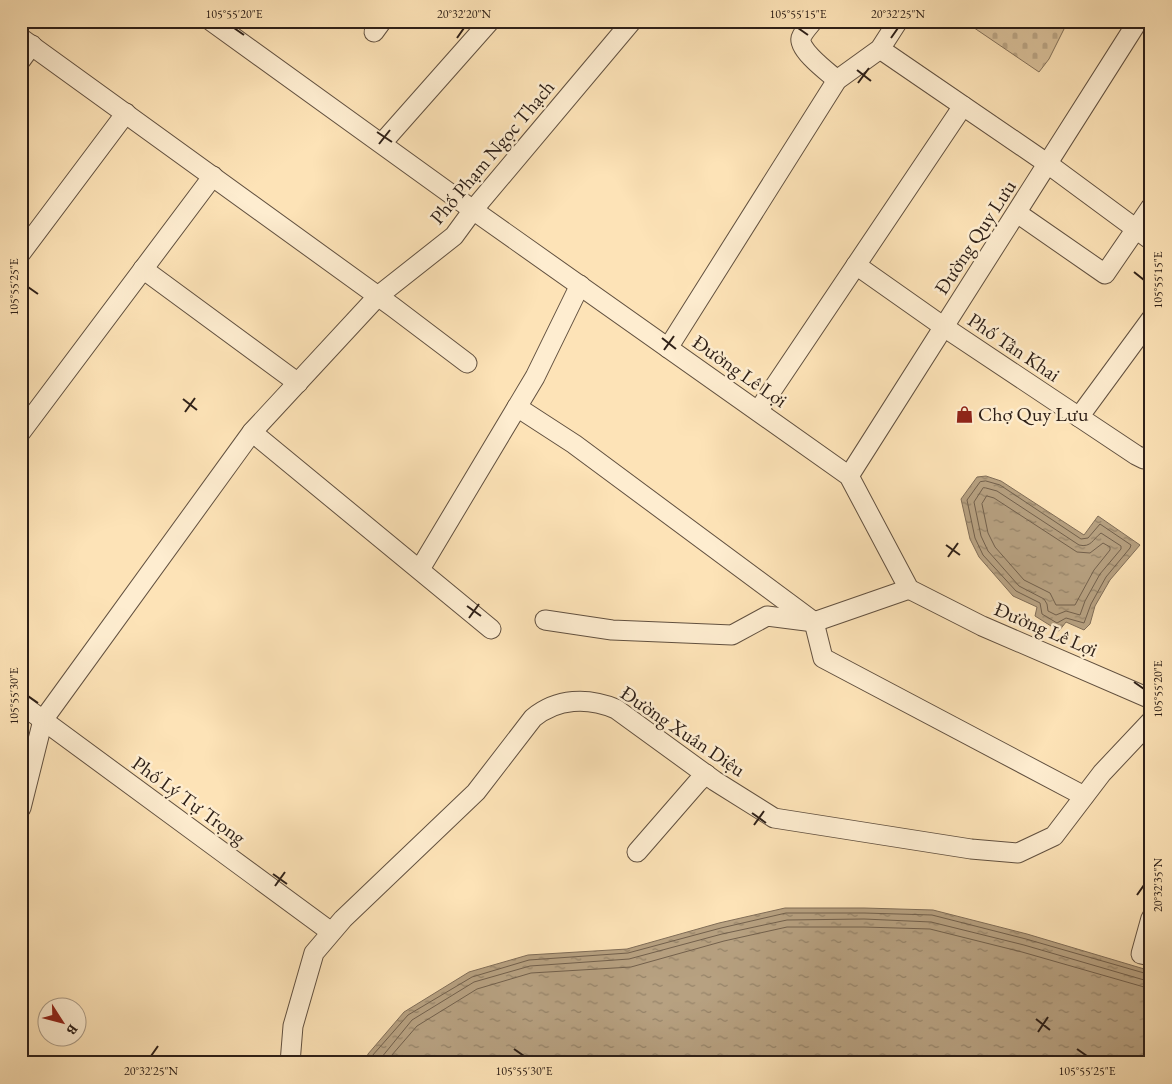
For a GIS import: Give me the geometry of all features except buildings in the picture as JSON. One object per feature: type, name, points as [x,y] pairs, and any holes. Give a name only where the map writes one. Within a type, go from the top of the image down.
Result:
[{"type":"street","name":"Đường Lê Lợi","points":[[211,21],[473,210],[849,476],[909,589],[982,626],[1151,699]]},
{"type":"street","points":[[382,143],[490,21]]},
{"type":"street","name":"Phố Phạm Ngọc Thạch","points":[[44,720],[252,432],[378,296],[454,236],[473,210],[632,21]]},
{"type":"street","points":[[814,21],[805,31],[801,43],[806,52],[837,80]]},
{"type":"street","points":[[668,348],[837,80],[880,49],[898,21]]},
{"type":"street","name":"Đường Quy Lưu","points":[[849,476],[1138,21]]},
{"type":"street","points":[[25,48],[126,114],[213,176],[467,363]]},
{"type":"street","points":[[880,49],[1048,164],[1143,234]]},
{"type":"street","points":[[758,411],[963,106]]},
{"type":"street","points":[[21,254],[126,114]]},
{"type":"street","points":[[21,432],[213,176]]},
{"type":"street","points":[[1017,213],[1105,274],[1143,234],[1151,207]]},
{"type":"street","name":"Phố Tân Khai","points":[[856,265],[944,327],[1136,455],[1144,459],[1151,459]]},
{"type":"street","points":[[143,269],[298,383]]},
{"type":"street","points":[[420,570],[535,377],[580,284]]},
{"type":"street","points":[[1079,417],[1151,319]]},
{"type":"street","points":[[517,407],[574,444],[814,622],[823,658],[1084,796]]},
{"type":"street","points":[[252,432],[491,629]]},
{"type":"street","points":[[545,620],[612,630],[732,635],[767,616],[814,622],[909,589]]},
{"type":"street","name":"Đường Xuân Diệu","points":[[290,1063],[294,1026],[314,953],[331,932],[476,792],[533,718],[550,707],[568,701],[587,701],[604,704],[616,709],[706,774],[774,818],[971,849],[1018,853],[1054,836],[1102,773],[1151,721]]},
{"type":"street","name":"Phố Lý Tự Trọng","points":[[21,704],[331,932]]},
{"type":"street","points":[[21,808],[44,720]]},
{"type":"street","points":[[637,852],[706,774]]},
{"type":"street","points":[[1151,918],[1141,954],[1151,956]]},
{"type":"green space","points":[[964,21],[1068,21],[1049,59],[1039,72]]},
{"type":"water","points":[[986,476],[1001,481],[1084,535],[1098,516],[1140,545],[1110,580],[1095,606],[1090,624],[1084,630],[1066,622],[1059,631],[1035,616],[1037,607],[1013,596],[979,557],[970,539],[961,499],[977,477]]},
{"type":"water","points":[[785,908],[933,910],[1027,934],[1151,971],[1151,1063],[365,1063],[368,1054],[404,1012],[469,972],[528,955],[627,949],[719,923]]},
{"type":"place","name":"Chợ Quy Lưu","points":[[964,414]]}]
